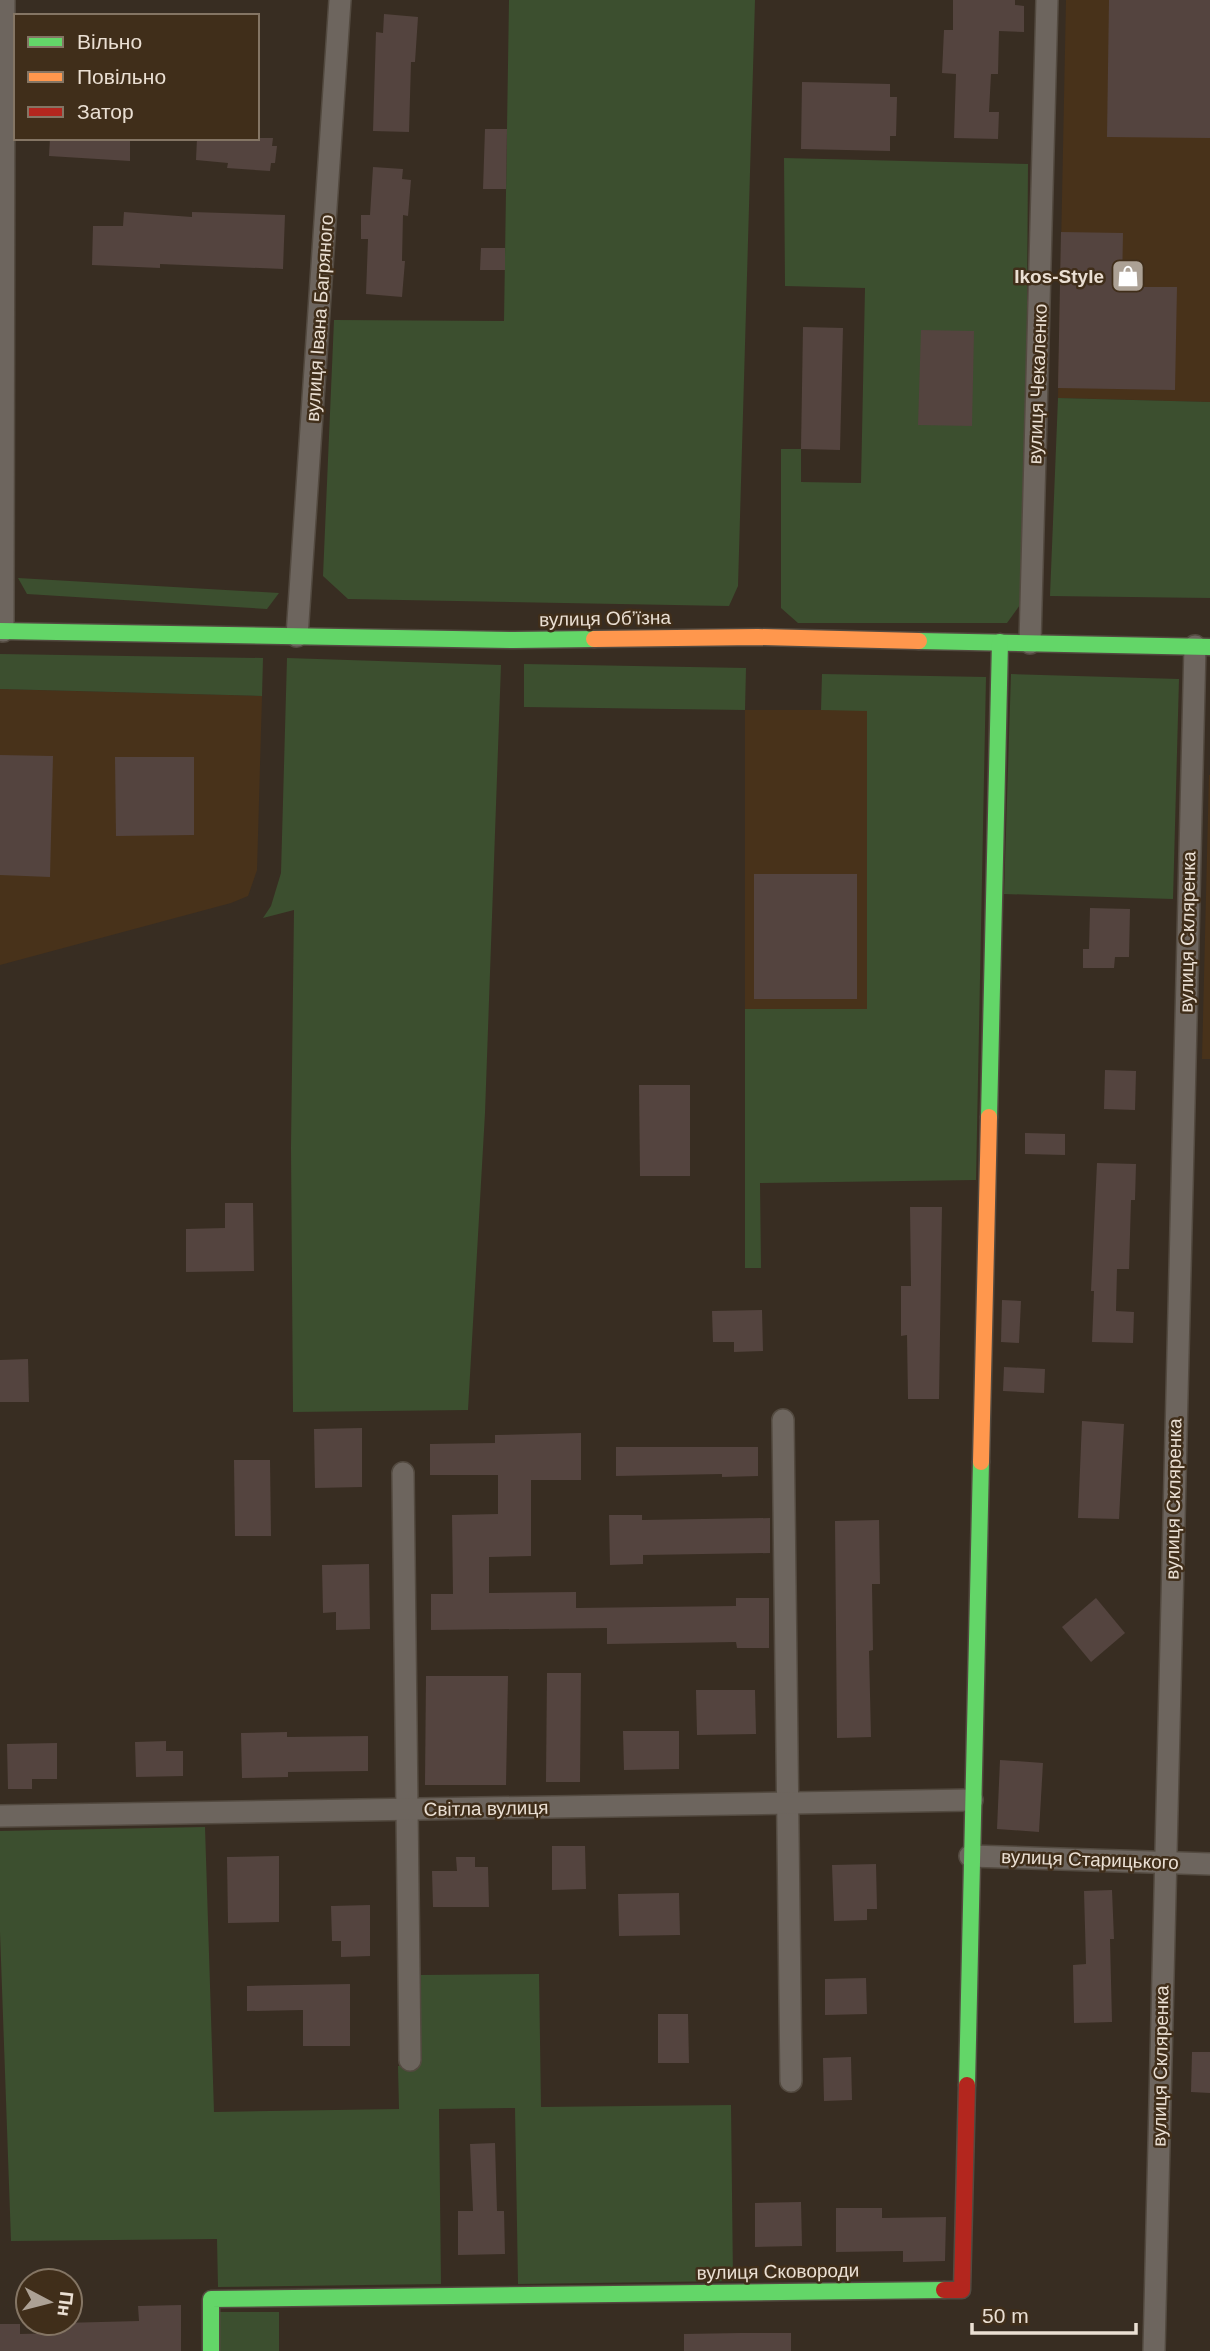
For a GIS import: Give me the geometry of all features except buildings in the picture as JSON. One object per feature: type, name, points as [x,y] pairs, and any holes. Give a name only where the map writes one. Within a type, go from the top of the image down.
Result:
[{"type":"main road","name":"вулиця Об’їзна","points":[[1,631],[514,640],[758,637],[1202,647]]},
{"type":"main road","points":[[970,1856],[1000,642]]},
{"type":"main road","name":"вулиця Сковороди","points":[[211,2351],[211,2300],[962,2290],[970,1856]]},
{"type":"street","points":[[1,631],[4,0]]},
{"type":"street","name":"вулиця Івана Багряного","points":[[297,636],[340,0]]},
{"type":"street","name":"вулиця Чекаленко","points":[[1030,643],[1047,0]]},
{"type":"street","name":"вулиця Скляренка","points":[[1154,2351],[1164,1861],[1202,647]]},
{"type":"street","points":[[783,1420],[791,2081]]},
{"type":"street","points":[[403,1473],[410,2060]]},
{"type":"street","name":"Світла вулиця","points":[[0,1816],[972,1800]]},
{"type":"street","name":"вулиця Старицького","points":[[970,1856],[1210,1864]]},
{"type":"shaded area","points":[[1066,0],[1210,0],[1210,402],[1058,398]]},
{"type":"shaded area","points":[[0,689],[262,696],[257,870],[248,896],[231,903],[0,965]]},
{"type":"shaded area","points":[[745,710],[867,710],[867,1009],[745,1009]]},
{"type":"shaded area","points":[[1209,775],[1210,1059],[1202,1059]]},
{"type":"green space","points":[[509,0],[755,0],[738,586],[729,606],[348,599],[323,576],[334,320],[504,321]]},
{"type":"green space","points":[[784,158],[1028,164],[1025,598],[1007,623],[798,623],[781,608],[781,449],[801,449],[801,482],[861,483],[865,288],[785,286]]},
{"type":"green space","points":[[1058,398],[1210,402],[1210,598],[1050,596]]},
{"type":"green space","points":[[18,578],[279,593],[267,609],[27,594]]},
{"type":"green space","points":[[0,654],[263,658],[262,696],[0,689]]},
{"type":"green space","points":[[287,658],[501,665],[485,1113],[468,1410],[293,1412],[291,1148],[294,910],[263,918],[271,906],[281,873]]},
{"type":"green space","points":[[524,664],[746,668],[745,710],[524,707]]},
{"type":"green space","points":[[822,674],[986,677],[976,1180],[760,1183],[761,1268],[745,1268],[745,1009],[867,1009],[867,711],[821,710]]},
{"type":"green space","points":[[1011,674],[1179,679],[1173,899],[1004,894]]},
{"type":"green space","points":[[205,1827],[214,2112],[399,2109],[398,2066],[421,2065],[420,1975],[539,1974],[541,2107],[731,2105],[733,2281],[518,2284],[515,2108],[439,2109],[441,2284],[218,2287],[217,2239],[11,2241],[0,1932],[0,1831]]},
{"type":"green space","points":[[218,2312],[279,2312],[279,2351],[219,2351]]},
{"type":"traffic: fast","points":[[0,631],[594,639]]},
{"type":"traffic: fast","points":[[919,641],[1210,647]]},
{"type":"traffic: fast","points":[[989,1117],[1000,642]]},
{"type":"traffic: fast","points":[[967,2085],[981,1462]]},
{"type":"traffic: fast","points":[[211,2351],[211,2299],[944,2290]]},
{"type":"traffic: slow","points":[[594,639],[758,637],[919,641]]},
{"type":"traffic: slow","points":[[981,1462],[989,1117]]},
{"type":"traffic: jam","points":[[944,2290],[962,2290],[967,2085]]},
{"type":"place","name":"Ikos-Style","points":[[1128,276]]}]
